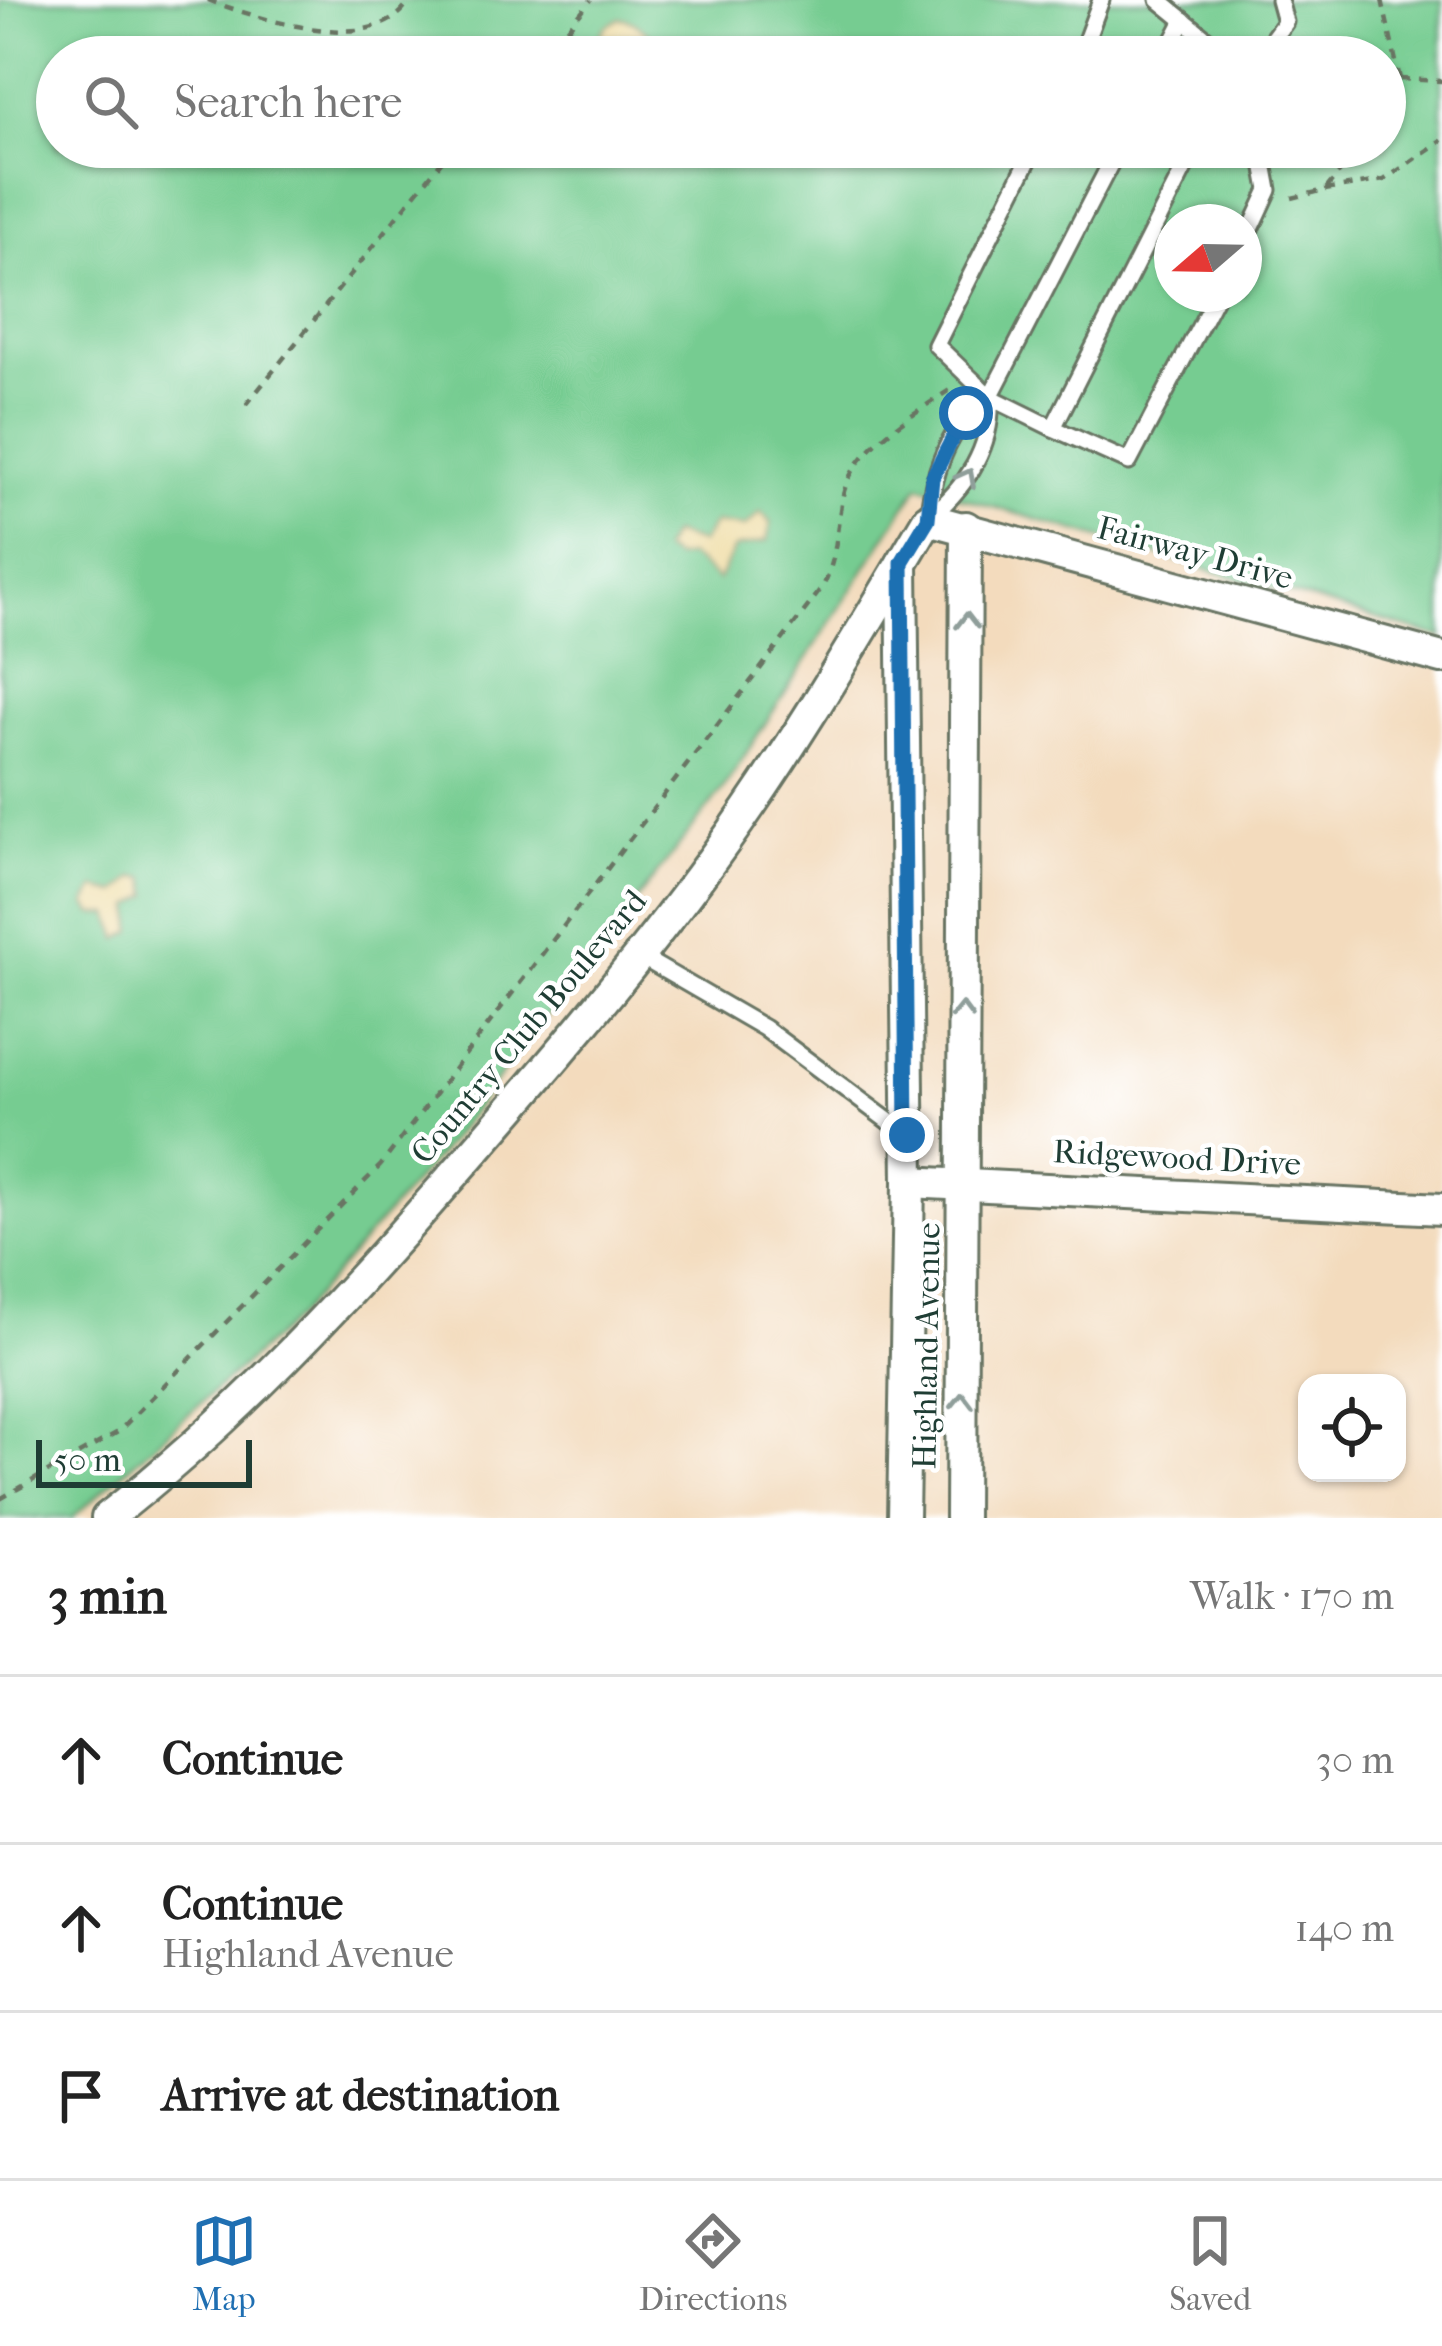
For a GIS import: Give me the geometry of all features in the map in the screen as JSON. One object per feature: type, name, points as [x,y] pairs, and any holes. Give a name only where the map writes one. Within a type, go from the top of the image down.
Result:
[{"type":"street","name":"Fairway Drive","points":[[928,519],[1442,658]]},
{"type":"street","name":"Country Club Boulevard","points":[[107,1518],[236,1410],[334,1312],[638,955],[793,743],[928,519]]},
{"type":"street","name":"Highland Avenue","points":[[961,1518],[966,527]]},
{"type":"street","name":"Highland Avenue","points":[[902,562],[909,1182],[903,1518]]},
{"type":"street","name":"Ridgewood Drive","points":[[909,1182],[1442,1209]]},
{"type":"lane","points":[[1088,36],[1101,0]]},
{"type":"lane","points":[[1159,0],[1203,36]]},
{"type":"lane","points":[[1275,36],[1285,22],[1279,0]]},
{"type":"lane","points":[[1176,36],[1184,20]]},
{"type":"lane","points":[[1024,168],[936,345],[990,397],[1129,462],[1208,312]]},
{"type":"lane","points":[[928,519],[932,478],[966,413],[990,397],[1108,168]]},
{"type":"lane","points":[[1053,428],[1184,168]]},
{"type":"lane","points":[[1263,206],[1267,168]]},
{"type":"lane","points":[[928,519],[960,492],[992,428],[990,397]]},
{"type":"lane","points":[[638,955],[764,1028],[907,1135]]},
{"type":"path","points":[[208,0],[272,24],[344,30],[391,22],[410,0]]},
{"type":"path","points":[[561,36],[591,0]]},
{"type":"path","points":[[1382,0],[1390,36]]},
{"type":"path","points":[[1406,79],[1442,81]]},
{"type":"path","points":[[1406,165],[1442,140]]},
{"type":"path","points":[[246,405],[436,168]]},
{"type":"path","points":[[1325,190],[1343,168]]},
{"type":"path","points":[[1263,206],[1384,180],[1401,168]]},
{"type":"path","points":[[0,1498],[118,1432],[381,1165],[822,588],[836,562],[842,496],[859,464],[897,425],[967,378]]},
{"type":"green space","points":[[0,0],[1442,0],[1442,638],[919,485],[723,789],[445,1147],[296,1318],[72,1518],[0,1518]]},
{"type":"sand","points":[[620,18],[649,36],[600,36]]},
{"type":"sand","points":[[761,512],[771,523],[767,541],[734,548],[718,580],[689,556],[675,558],[662,550],[672,534],[700,543],[714,523],[745,527]]},
{"type":"sand","points":[[135,877],[146,878],[150,895],[132,906],[133,931],[119,939],[111,914],[94,914],[86,904],[96,888],[117,893]]},
{"type":"route","points":[[907,1135],[902,562],[928,519],[932,478],[966,413]]}]
